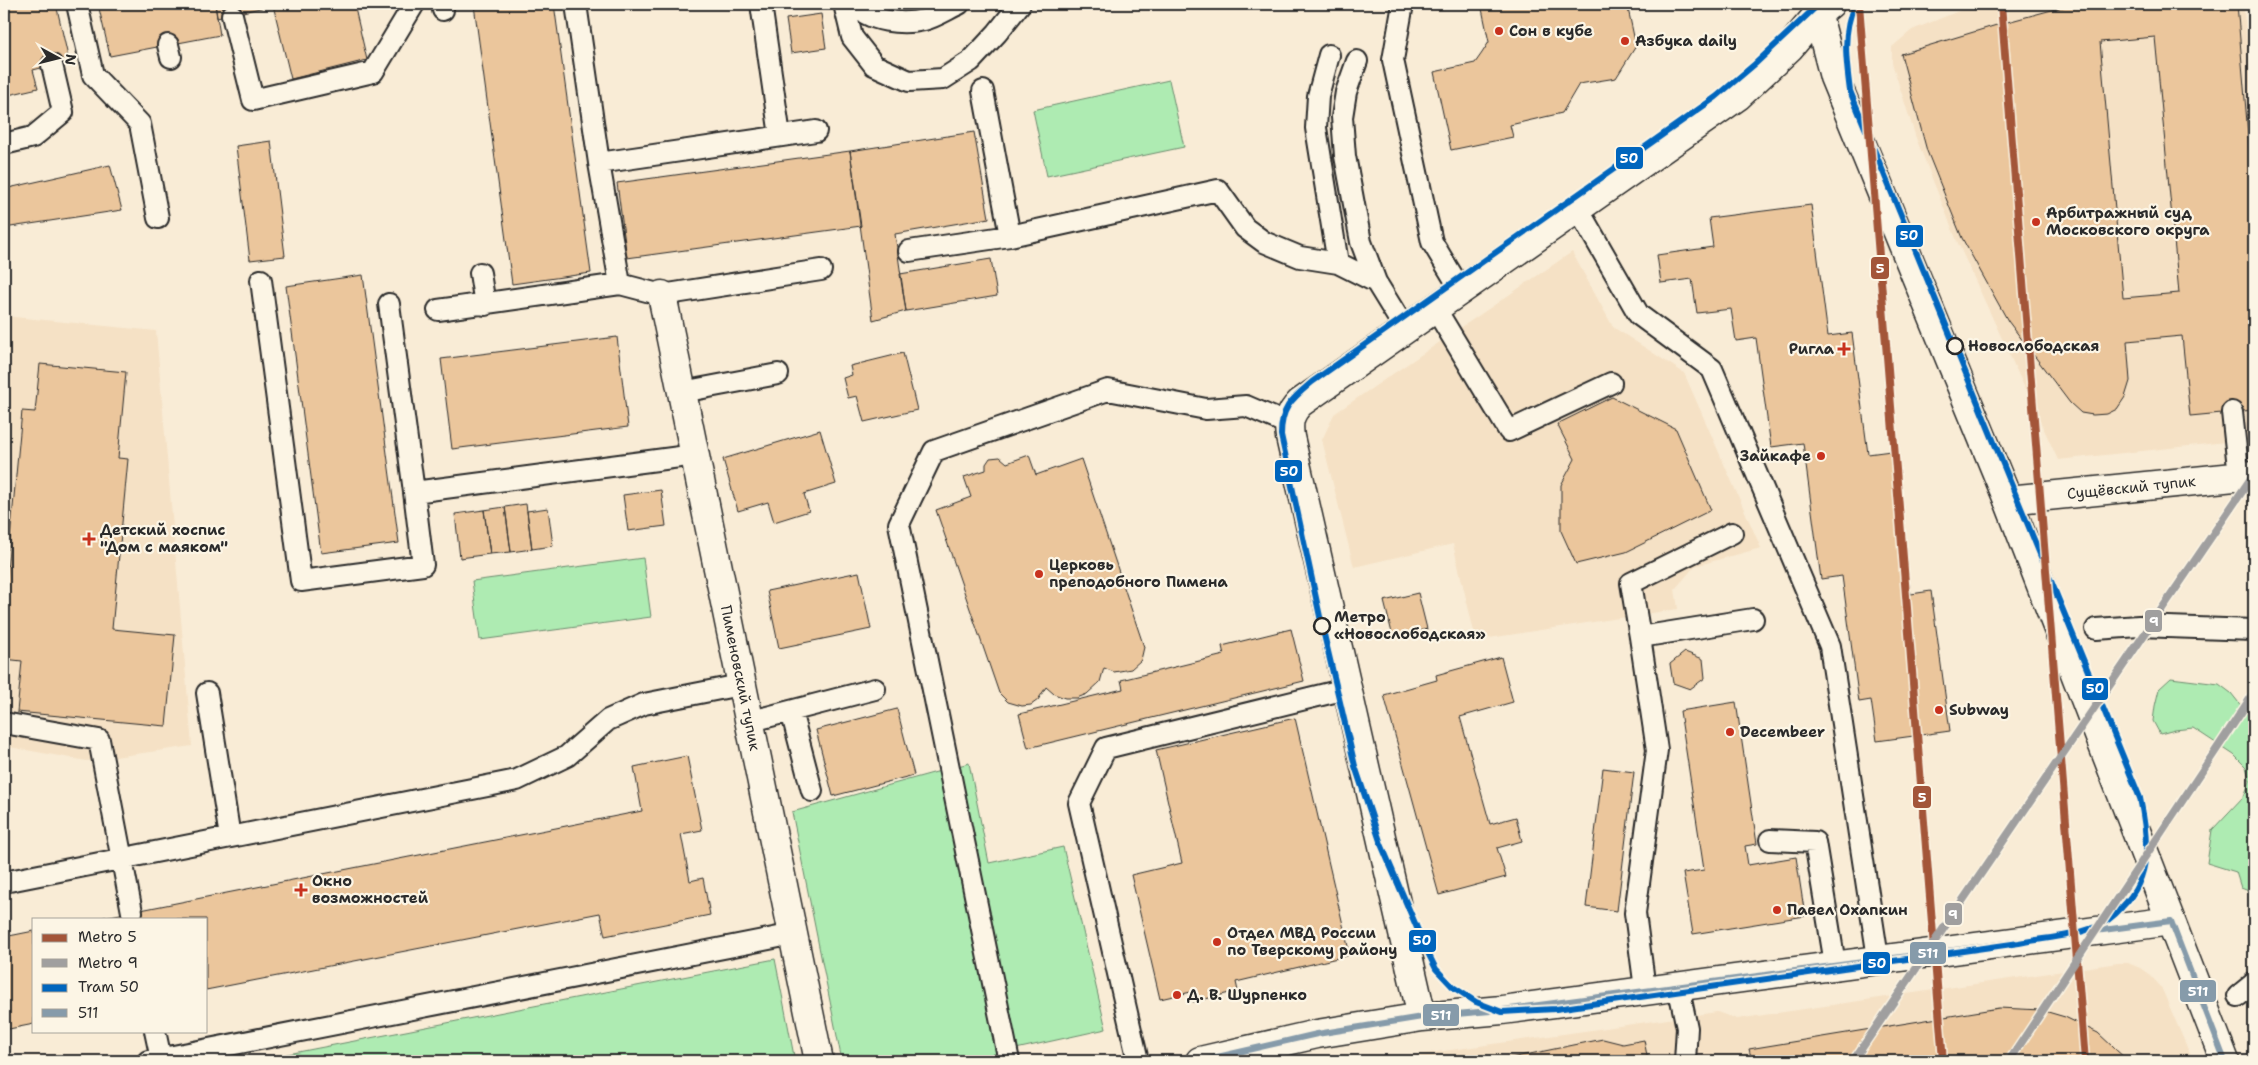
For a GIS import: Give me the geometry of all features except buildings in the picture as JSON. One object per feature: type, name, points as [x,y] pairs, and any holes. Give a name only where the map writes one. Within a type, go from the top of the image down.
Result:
[{"type":"street","points":[[1422,1018],[1346,689],[1288,424],[1290,414],[1300,403],[1738,96],[1790,47],[1821,7]]},
{"type":"street","points":[[1821,7],[1834,77],[2008,500],[2225,1061]]},
{"type":"street","name":"Пименовский тупик","points":[[662,295],[740,685],[794,934],[818,1061]]},
{"type":"street","name":"Сущёвский тупик","points":[[2008,500],[2247,476]]},
{"type":"street","points":[[1200,1061],[1251,1055],[1318,1034],[1422,1018],[1502,1010],[1878,958],[2171,921]]},
{"type":"lane","points":[[76,4],[93,75],[140,124],[158,218]]},
{"type":"lane","points":[[232,15],[253,100],[373,72],[414,4]]},
{"type":"lane","points":[[576,4],[599,163],[620,284]]},
{"type":"lane","points":[[761,4],[780,136]]},
{"type":"lane","points":[[844,4],[852,37],[874,65],[908,81],[943,80],[971,62],[1020,4]]},
{"type":"lane","points":[[854,4],[878,20],[905,22],[924,20],[960,4]]},
{"type":"lane","points":[[1403,4],[1393,60],[1432,242],[1460,290]]},
{"type":"lane","points":[[1329,55],[1318,96],[1316,128],[1338,263]]},
{"type":"lane","points":[[1357,62],[1346,92],[1342,117],[1345,156],[1361,242],[1376,282],[1405,329]]},
{"type":"lane","points":[[4,144],[33,137],[63,112],[52,65]]},
{"type":"lane","points":[[983,91],[1010,236]]},
{"type":"lane","points":[[599,163],[816,131]]},
{"type":"lane","points":[[909,252],[1010,236],[1218,190],[1245,228],[1264,242],[1300,257],[1338,263],[1376,282]]},
{"type":"lane","points":[[1578,209],[1639,315],[1712,369],[1830,646],[1878,958]]},
{"type":"lane","points":[[438,310],[484,305],[620,284],[662,295],[821,270]]},
{"type":"lane","points":[[480,273],[484,305]]},
{"type":"lane","points":[[261,280],[301,581],[423,565],[389,304]]},
{"type":"lane","points":[[1435,308],[1509,431],[1611,383]]},
{"type":"lane","points":[[682,392],[778,374]]},
{"type":"lane","points":[[1009,1061],[899,524],[934,451],[1108,390],[1206,409],[1246,406],[1288,424]]},
{"type":"lane","points":[[2232,412],[2247,476]]},
{"type":"lane","points":[[414,492],[695,455]]},
{"type":"lane","points":[[1646,989],[1636,914],[1657,750],[1631,583],[1732,534]]},
{"type":"lane","points":[[1640,637],[1753,619]]},
{"type":"lane","points":[[2096,629],[2139,626],[2254,630]]},
{"type":"lane","points":[[4,882],[517,780],[567,756],[608,720],[644,704],[740,685]]},
{"type":"lane","points":[[748,722],[875,689]]},
{"type":"lane","points":[[1138,1061],[1079,803],[1106,748],[1346,689]]},
{"type":"lane","points":[[207,693],[230,837]]},
{"type":"lane","points":[[791,711],[812,791]]},
{"type":"lane","points":[[4,723],[99,740],[132,912]]},
{"type":"lane","points":[[1770,840],[1815,842],[1835,964]]},
{"type":"lane","points":[[156,1032],[155,1060],[794,934]]},
{"type":"lane","points":[[2238,996],[2254,983]]},
{"type":"lane","points":[[1678,985],[1687,1028],[1684,1061]]},
{"type":"shaded area","name":"Арбитражный суд Московского округа","points":[[1976,4],[2243,4],[2254,109],[2254,439],[2058,460],[1957,241],[1916,138],[1892,63],[1892,47],[1912,30]]},
{"type":"shaded area","points":[[1572,252],[1613,327],[1684,373],[1761,548],[1695,566],[1675,589],[1678,609],[1476,640],[1453,544],[1354,567],[1322,440],[1334,414]]},
{"type":"shaded area","name":"Детский хоспис \"Дом с маяком\"","points":[[4,316],[156,331],[192,746],[87,761],[4,746]]},
{"type":"shaded area","points":[[2128,963],[2140,968],[2150,975],[2161,987],[2193,1061],[1374,1061],[1717,1012],[1737,1019]]},
{"type":"green space","points":[[1169,80],[1184,147],[1047,176],[1033,110]]},
{"type":"green space","points":[[643,558],[651,617],[480,640],[472,581]]},
{"type":"green space","points":[[2171,678],[2219,684],[2231,693],[2254,722],[2254,893],[2241,888],[2236,872],[2207,863],[2212,830],[2244,796],[2250,781],[2246,767],[2234,755],[2193,728],[2160,734],[2153,721],[2155,706],[2159,689]]},
{"type":"green space","points":[[969,763],[989,863],[1063,847],[1106,1029],[962,1061],[842,1061],[792,812]]},
{"type":"green space","points":[[775,959],[795,1061],[252,1061]]},
{"type":"metro line","name":"5","points":[[1859,4],[1943,1061]]},
{"type":"metro line","name":"5","points":[[2001,4],[2085,1061]]},
{"type":"metro line","name":"9","points":[[1853,1061],[2254,474]]},
{"type":"metro line","name":"9","points":[[2009,1061],[2254,693]]},
{"type":"tram line","name":"50","points":[[1819,4],[1755,64],[1716,97],[1312,382],[1293,399],[1283,417],[1281,435],[1322,626],[1355,766],[1381,844],[1436,969],[1453,987],[1476,1002],[1502,1012],[1556,1009],[2067,935],[2095,927],[2110,918],[2132,895],[2139,882],[2146,855],[2145,827],[2140,798],[1850,91],[1846,47],[1848,25],[1855,4]]},
{"type":"transit line","name":"511","points":[[2171,921],[2225,1061]]},
{"type":"transit line","name":"511","points":[[1200,1061],[1317,1034],[1422,1017],[1502,1010],[2171,921]]},
{"type":"place","name":"Сон в кубе","points":[[1499,31]]},
{"type":"place","name":"Азбука daily","points":[[1625,41]]},
{"type":"place","name":"Арбитражный суд Московского округа","points":[[2036,222]]},
{"type":"place","name":"Новослободская","points":[[1955,346]]},
{"type":"place","name":"Ригла","points":[[1844,349]]},
{"type":"place","name":"Зайкафе","points":[[1821,456]]},
{"type":"place","name":"Детский хоспис \"Дом с маяком\"","points":[[89,539]]},
{"type":"place","name":"Церковь преподобного Пимена","points":[[1039,574]]},
{"type":"place","name":"Метро «Новослободская»","points":[[1322,626]]},
{"type":"place","name":"Subway","points":[[1939,710]]},
{"type":"place","name":"Decembeer","points":[[1730,732]]},
{"type":"place","name":"Окно возможностей","points":[[301,890]]},
{"type":"place","name":"Павел Охапкин","points":[[1777,910]]},
{"type":"place","name":"Отдел МВД России по Тверскому району","points":[[1217,942]]},
{"type":"place","name":"Д. В. Шурпенко","points":[[1177,995]]}]
